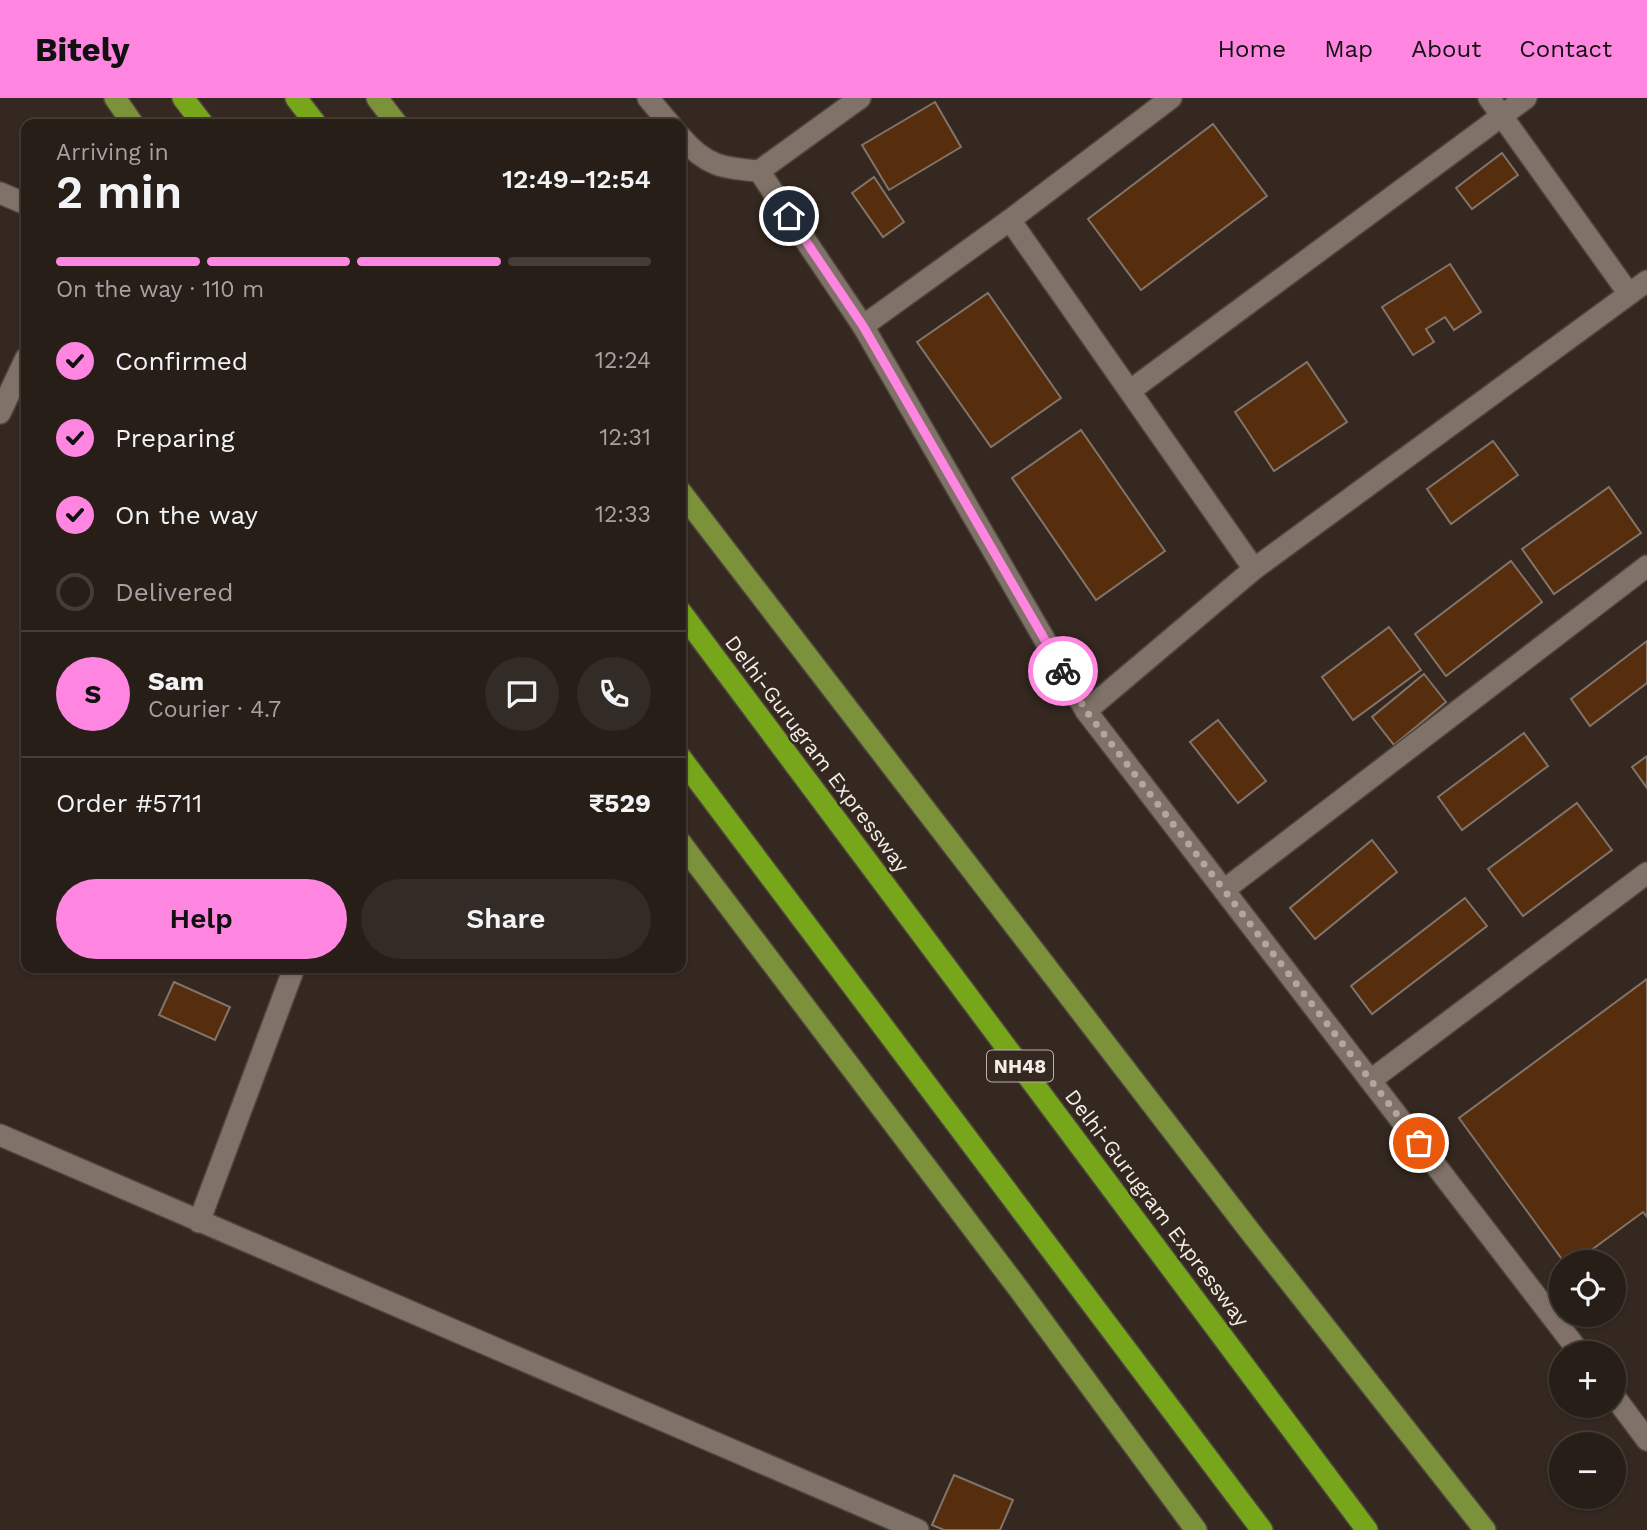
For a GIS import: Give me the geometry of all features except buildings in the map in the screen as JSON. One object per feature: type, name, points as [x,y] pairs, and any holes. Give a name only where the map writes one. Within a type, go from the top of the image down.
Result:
[{"type":"highway","points":[[183,98],[199,119]]},
{"type":"highway","name":"Delhi-Gurugram Expressway","points":[[686,619],[1367,1530]]},
{"type":"highway","points":[[686,765],[1262,1530]]},
{"type":"main road","points":[[115,98],[130,119]]},
{"type":"main road","points":[[377,98],[393,119]]},
{"type":"main road","points":[[686,499],[1243,1223],[1485,1530]]},
{"type":"main road","points":[[686,850],[1196,1530]]},
{"type":"street","points":[[648,98],[666,119]]},
{"type":"street","points":[[686,143],[696,155],[724,168],[759,172],[860,98]]},
{"type":"street","points":[[863,326],[1010,220],[1171,98]]},
{"type":"street","points":[[1131,390],[1496,106],[1526,98]]},
{"type":"street","points":[[1496,106],[1629,294]]},
{"type":"street","points":[[759,172],[863,326],[1086,711],[1571,1341]]},
{"type":"street","points":[[0,193],[21,202]]},
{"type":"street","points":[[1010,220],[1254,569]]},
{"type":"street","points":[[1086,711],[1254,569],[1647,281]]},
{"type":"street","points":[[0,413],[21,369]]},
{"type":"street","points":[[1224,890],[1647,566]]},
{"type":"street","points":[[1371,1080],[1647,873]]},
{"type":"street","points":[[199,1222],[292,973]]},
{"type":"street","points":[[0,1135],[918,1530]]},
{"type":"street","points":[[1626,1412],[1647,1440]]},
{"type":"way so far","points":[[1063,671],[1086,711],[1419,1143]]},
{"type":"route","points":[[789,216],[863,326],[1063,671]]}]
